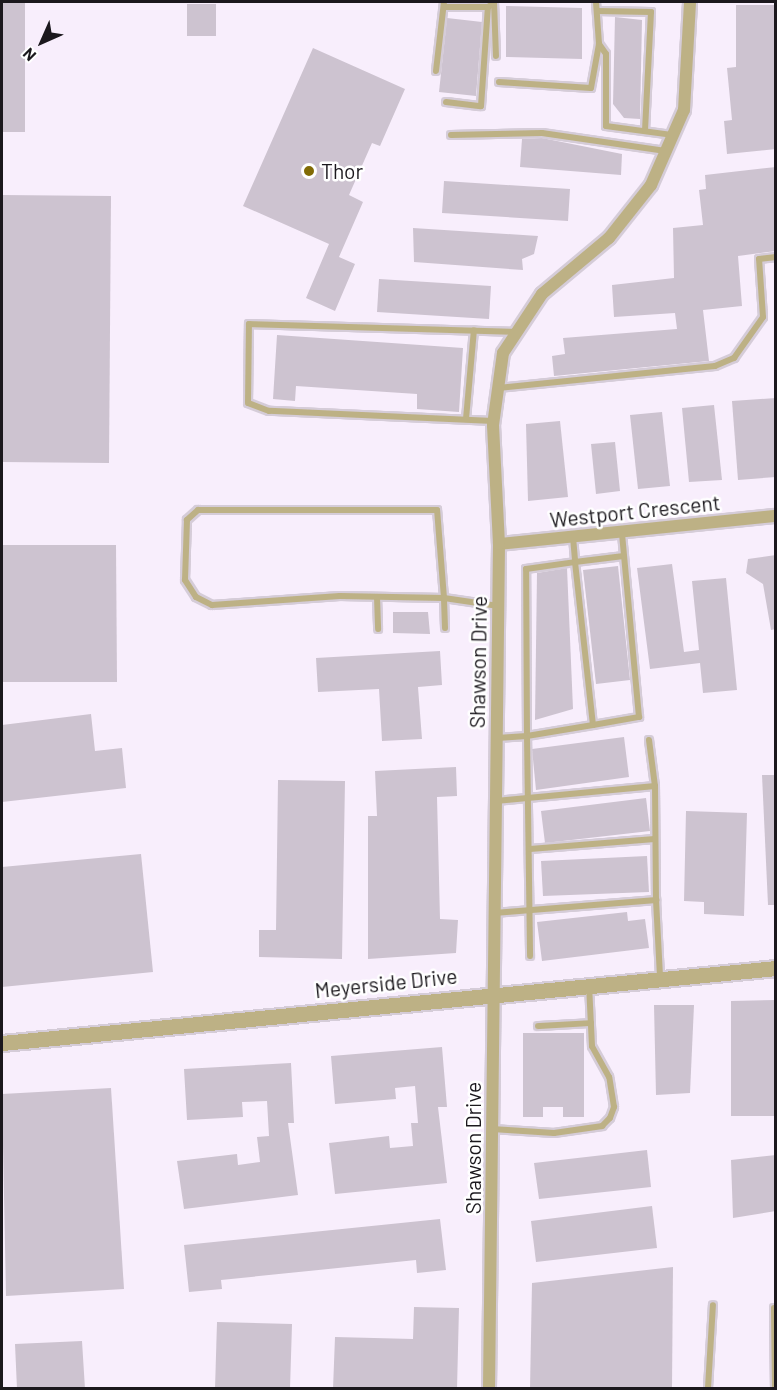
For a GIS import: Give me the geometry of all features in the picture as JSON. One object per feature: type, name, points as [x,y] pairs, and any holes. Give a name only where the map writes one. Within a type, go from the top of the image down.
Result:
[{"type":"street","name":"Shawson Drive","points":[[489,1389],[499,544],[493,421],[502,353],[542,294],[609,238],[651,185],[684,110],[690,2]]},
{"type":"street","name":"Westport Crescent","points":[[499,544],[776,516]]},
{"type":"street","name":"Meyerside Drive","points":[[2,1042],[493,992],[776,968]]},
{"type":"lane","points":[[499,82],[591,88],[599,44],[596,2]]},
{"type":"lane","points":[[436,71],[444,4],[492,4]]},
{"type":"lane","points":[[492,4],[496,56]]},
{"type":"lane","points":[[446,102],[481,106],[492,4]]},
{"type":"lane","points":[[597,11],[651,12],[645,130]]},
{"type":"lane","points":[[599,44],[606,54],[606,126],[673,135]]},
{"type":"lane","points":[[451,135],[542,133],[666,151]]},
{"type":"lane","points":[[498,388],[715,366],[734,358],[763,317],[759,259],[776,257]]},
{"type":"lane","points":[[493,421],[269,411],[248,403],[249,324],[516,332]]},
{"type":"lane","points":[[466,419],[474,330]]},
{"type":"lane","points":[[446,628],[444,598],[437,510],[198,510],[187,520],[185,580],[196,597],[212,604],[377,597],[444,598],[498,606]]},
{"type":"lane","points":[[497,738],[527,736],[639,717],[622,532]]},
{"type":"lane","points":[[573,537],[593,724]]},
{"type":"lane","points":[[530,956],[526,569],[624,556]]},
{"type":"lane","points":[[377,597],[378,629]]},
{"type":"lane","points":[[649,740],[655,786],[656,900],[660,978]]},
{"type":"lane","points":[[495,801],[655,786]]},
{"type":"lane","points":[[530,849],[655,839]]},
{"type":"lane","points":[[494,913],[656,900]]},
{"type":"lane","points":[[492,1129],[554,1133],[602,1126],[610,1118],[615,1107],[609,1077],[592,1046],[589,984]]},
{"type":"lane","points":[[538,1026],[591,1023]]},
{"type":"lane","points":[[708,1389],[713,1305]]},
{"type":"lane","points":[[774,1308],[775,1389]]},
{"type":"building","points":[[2,2],[25,2],[25,132],[2,132]]},
{"type":"building","points":[[187,4],[216,4],[216,36],[187,36]]},
{"type":"building","points":[[736,5],[776,5],[776,149],[727,154],[724,121],[732,120],[727,68],[736,67]]},
{"type":"building","points":[[506,6],[582,8],[582,59],[506,57]]},
{"type":"building","points":[[615,17],[642,20],[640,119],[624,118],[613,104]]},
{"type":"building","points":[[447,18],[482,22],[476,96],[439,92]]},
{"type":"building","name":"Thor","points":[[313,48],[405,89],[380,146],[372,143],[349,195],[363,202],[339,257],[355,264],[335,311],[306,298],[329,244],[243,206]]},
{"type":"building","points":[[542,138],[622,154],[621,175],[520,167],[522,139]]},
{"type":"building","points":[[776,167],[776,251],[738,256],[742,306],[703,310],[709,361],[554,376],[552,356],[565,354],[563,338],[677,329],[675,313],[614,317],[612,285],[674,278],[673,228],[703,225],[699,190],[706,189],[705,175]]},
{"type":"building","points":[[444,181],[570,189],[568,221],[442,213]]},
{"type":"building","points":[[2,195],[111,196],[109,463],[2,462]]},
{"type":"building","points":[[413,228],[538,236],[534,254],[522,259],[523,270],[414,262]]},
{"type":"building","points":[[379,279],[491,286],[489,319],[377,312]]},
{"type":"building","points":[[277,335],[463,348],[459,412],[417,409],[417,394],[296,386],[295,401],[273,399]]},
{"type":"building","points":[[776,398],[776,477],[738,480],[732,401]]},
{"type":"building","points":[[714,405],[722,480],[689,482],[682,408]]},
{"type":"building","points":[[662,412],[670,486],[638,489],[630,415]]},
{"type":"building","points":[[560,421],[568,497],[528,501],[526,424]]},
{"type":"building","points":[[615,442],[620,491],[596,494],[591,444]]},
{"type":"building","points":[[2,545],[116,545],[117,682],[2,682]]},
{"type":"building","points":[[776,555],[776,629],[771,630],[763,584],[746,573],[748,559]]},
{"type":"building","points":[[672,564],[684,652],[699,650],[692,581],[726,578],[737,690],[703,693],[700,663],[650,669],[637,568]]},
{"type":"building","points":[[618,566],[630,680],[596,684],[583,570]]},
{"type":"building","points":[[567,568],[573,709],[535,720],[537,573]]},
{"type":"building","points":[[393,612],[428,612],[430,634],[393,633]]},
{"type":"building","points":[[440,651],[442,685],[418,687],[422,739],[382,741],[379,689],[318,692],[316,658]]},
{"type":"building","points":[[91,714],[95,751],[122,748],[126,788],[2,802],[2,725]]},
{"type":"building","points":[[624,737],[629,777],[536,790],[532,749]]},
{"type":"building","points":[[456,767],[457,796],[437,797],[440,919],[458,920],[456,953],[368,959],[368,816],[377,816],[375,771]]},
{"type":"building","points":[[762,775],[776,775],[776,905],[768,905]]},
{"type":"building","points":[[278,780],[345,781],[342,959],[259,957],[259,930],[276,930]]},
{"type":"building","points":[[646,798],[650,831],[545,843],[541,811]]},
{"type":"building","points":[[686,811],[747,813],[744,916],[704,914],[704,902],[684,901]]},
{"type":"building","points":[[141,854],[153,972],[2,987],[2,867]]},
{"type":"building","points":[[647,856],[649,892],[543,896],[541,861]]},
{"type":"building","points":[[627,912],[628,921],[645,919],[649,948],[542,961],[537,922]]},
{"type":"building","points":[[776,1000],[776,1116],[731,1116],[731,1001]]},
{"type":"building","points":[[654,1005],[694,1005],[690,1093],[656,1095]]},
{"type":"building","points":[[523,1033],[584,1033],[584,1117],[563,1117],[563,1107],[543,1107],[543,1117],[523,1117]]},
{"type":"building","points":[[442,1047],[447,1107],[438,1107],[447,1183],[335,1194],[329,1143],[389,1136],[390,1148],[413,1146],[411,1123],[418,1123],[415,1086],[395,1088],[396,1099],[335,1104],[331,1056]]},
{"type":"building","points":[[291,1063],[294,1123],[288,1123],[298,1195],[184,1209],[177,1161],[237,1154],[238,1165],[260,1162],[257,1137],[269,1136],[267,1101],[242,1102],[243,1117],[187,1120],[184,1069]]},
{"type":"building","points":[[111,1088],[124,1289],[6,1296],[2,1094]]},
{"type":"building","points":[[647,1150],[651,1187],[539,1199],[534,1163]]},
{"type":"building","points":[[776,1155],[776,1211],[733,1218],[731,1160]]},
{"type":"building","points":[[652,1206],[657,1248],[536,1262],[531,1221]]},
{"type":"building","points":[[440,1219],[446,1270],[417,1273],[416,1260],[221,1280],[222,1289],[189,1292],[184,1245]]},
{"type":"building","points":[[673,1267],[672,1389],[530,1389],[532,1283]]},
{"type":"building","points":[[414,1307],[459,1308],[457,1389],[333,1389],[335,1337],[413,1339]]},
{"type":"building","points":[[217,1322],[292,1324],[290,1389],[215,1389]]},
{"type":"building","points":[[82,1341],[85,1389],[17,1389],[15,1344]]},
{"type":"place","name":"Thor","points":[[309,171]]}]
